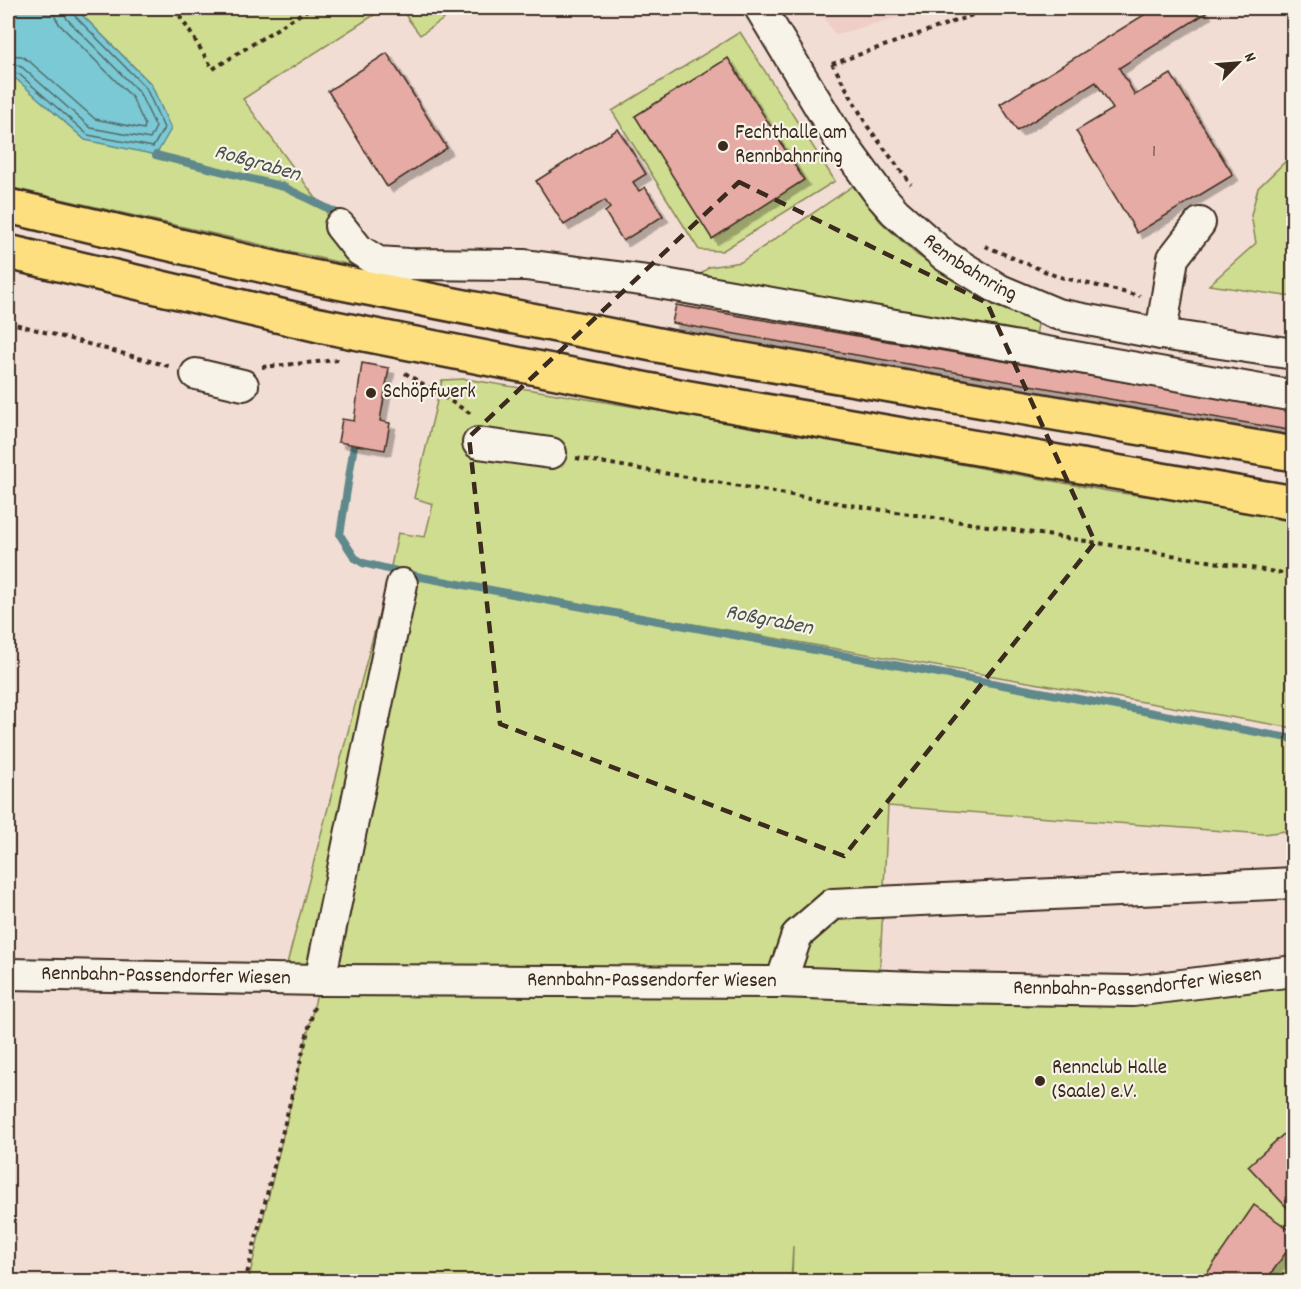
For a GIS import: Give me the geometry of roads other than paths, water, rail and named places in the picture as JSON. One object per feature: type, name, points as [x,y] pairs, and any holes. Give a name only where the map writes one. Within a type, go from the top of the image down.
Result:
[{"type":"highway","points":[[8,206],[312,277],[668,347],[1293,454]]},
{"type":"highway","points":[[8,252],[319,325],[678,396],[1293,503]]},
{"type":"street","name":"Rennbahnring","points":[[760,8],[839,139],[895,212],[945,256],[1000,290],[1057,314],[1161,334],[1293,354]]},
{"type":"street","points":[[1161,334],[1173,258],[1200,223]]},
{"type":"street","points":[[340,226],[359,250],[378,262],[525,266],[585,272],[1293,396]]},
{"type":"street","points":[[1047,352],[1057,314]]},
{"type":"street","points":[[196,374],[251,376]]},
{"type":"street","points":[[479,431],[551,453]]},
{"type":"street","points":[[320,980],[402,584]]},
{"type":"street","points":[[781,982],[797,935],[833,904],[1293,883]]},
{"type":"street","name":"Rennbahn-Passendorfer Wiesen","points":[[8,974],[320,980],[781,982],[943,988],[1133,991],[1293,971]]},
{"type":"water","points":[[8,8],[75,8],[151,84],[171,129],[156,155],[85,140],[15,78],[8,78]]},
{"type":"waterway","name":"Roßgraben","points":[[156,155],[284,187],[345,217]]},
{"type":"waterway","name":"Roßgraben","points":[[354,445],[340,535],[355,558],[363,563],[421,577],[1294,739]]},
{"type":"place","name":"Fechthalle am Rennbahnring","points":[[723,146]]},
{"type":"place","name":"Schöpfwerk","points":[[371,393]]},
{"type":"place","name":"Rennclub Halle (Saale) e.V.","points":[[1040,1081]]}]
